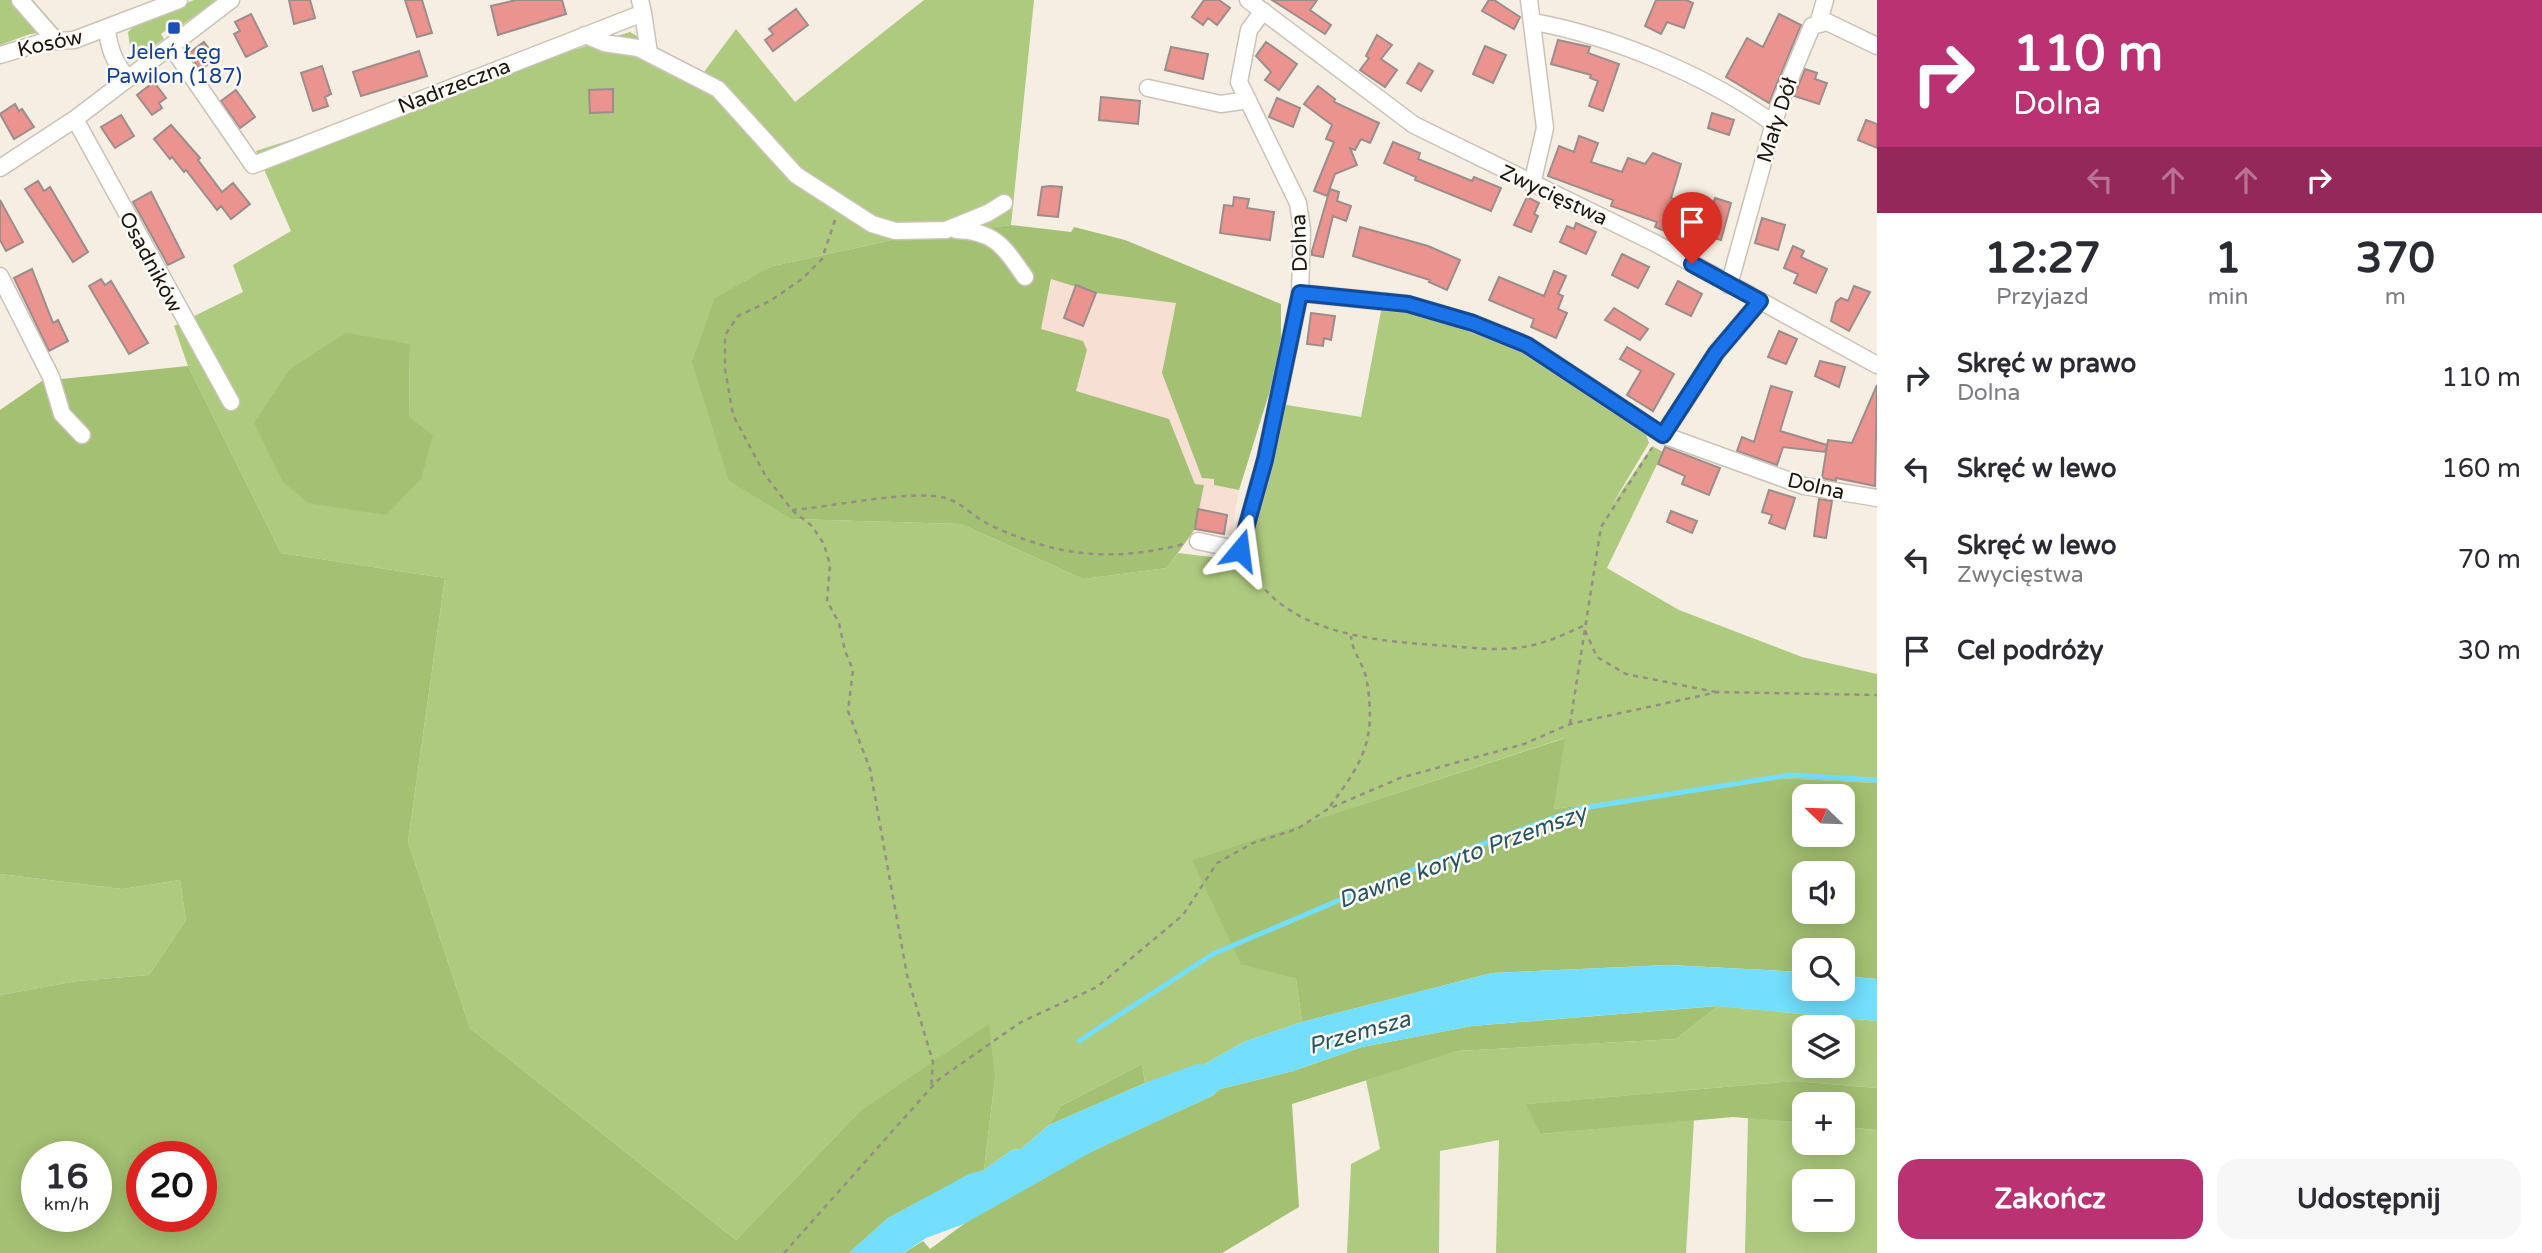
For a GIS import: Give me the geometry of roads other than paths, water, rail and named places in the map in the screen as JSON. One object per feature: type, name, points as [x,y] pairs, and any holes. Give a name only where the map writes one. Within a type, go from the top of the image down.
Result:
[{"type":"street","points":[[20,0],[56,41]]},
{"type":"street","name":"Kosów","points":[[0,54],[43,42],[74,40],[179,0]]},
{"type":"street","points":[[0,168],[75,119],[231,0]]},
{"type":"street","name":"Zwycięstwa","points":[[1248,0],[1414,125],[1655,243],[1877,365]]},
{"type":"street","points":[[1529,0],[1534,22],[1545,128],[1532,184]]},
{"type":"street","name":"Mały Dół","points":[[1729,285],[1774,124],[1812,26],[1818,24],[1825,0]]},
{"type":"street","points":[[641,6],[649,53]]},
{"type":"street","name":"Nadrzeczna","points":[[171,46],[253,165],[585,35],[641,6]]},
{"type":"street","name":"Dolna","points":[[1263,11],[1249,30],[1239,82],[1298,203],[1302,230],[1300,293],[1408,304],[1484,327],[1527,345],[1663,435],[1804,486],[1877,498]]},
{"type":"street","points":[[1534,22],[1571,29],[1711,82],[1774,124]]},
{"type":"street","points":[[1818,24],[1827,22],[1877,46]]},
{"type":"street","points":[[107,29],[109,48],[116,64],[128,79]]},
{"type":"street","points":[[585,35],[649,53],[718,89],[796,175],[872,224],[895,232],[978,230],[1004,247],[1026,276]]},
{"type":"street","points":[[1148,88],[1222,104],[1248,100]]},
{"type":"street","name":"Osadników","points":[[75,119],[231,402]]},
{"type":"street","points":[[946,230],[988,213],[1004,203]]},
{"type":"street","points":[[0,276],[51,377],[62,414],[82,435]]},
{"type":"street","points":[[1198,541],[1240,550],[1265,460],[1300,293]]},
{"type":"street","points":[[1663,435],[1716,353],[1760,301]]},
{"type":"water","name":"Przemsza","points":[[1669,965],[1792,971],[1792,1001],[1855,1001],[1855,977],[1877,979],[1877,1021],[1855,1019],[1855,1015],[1813,1015],[1717,1006],[1472,1026],[1362,1047],[1293,1071],[1220,1089],[1212,1096],[1095,1150],[964,1224],[926,1238],[904,1253],[849,1253],[888,1218],[969,1174],[984,1170],[1012,1150],[1021,1149],[1049,1125],[1145,1083],[1197,1064],[1203,1065],[1244,1042],[1302,1022],[1492,973]]},
{"type":"waterway","name":"Dawne koryto Przemszy","points":[[1079,1041],[1213,954],[1396,876],[1577,809],[1790,775],[1877,780]]},
{"type":"place","name":"Jeleń Łęg Pawilon (187)","points":[[174,28]]}]
